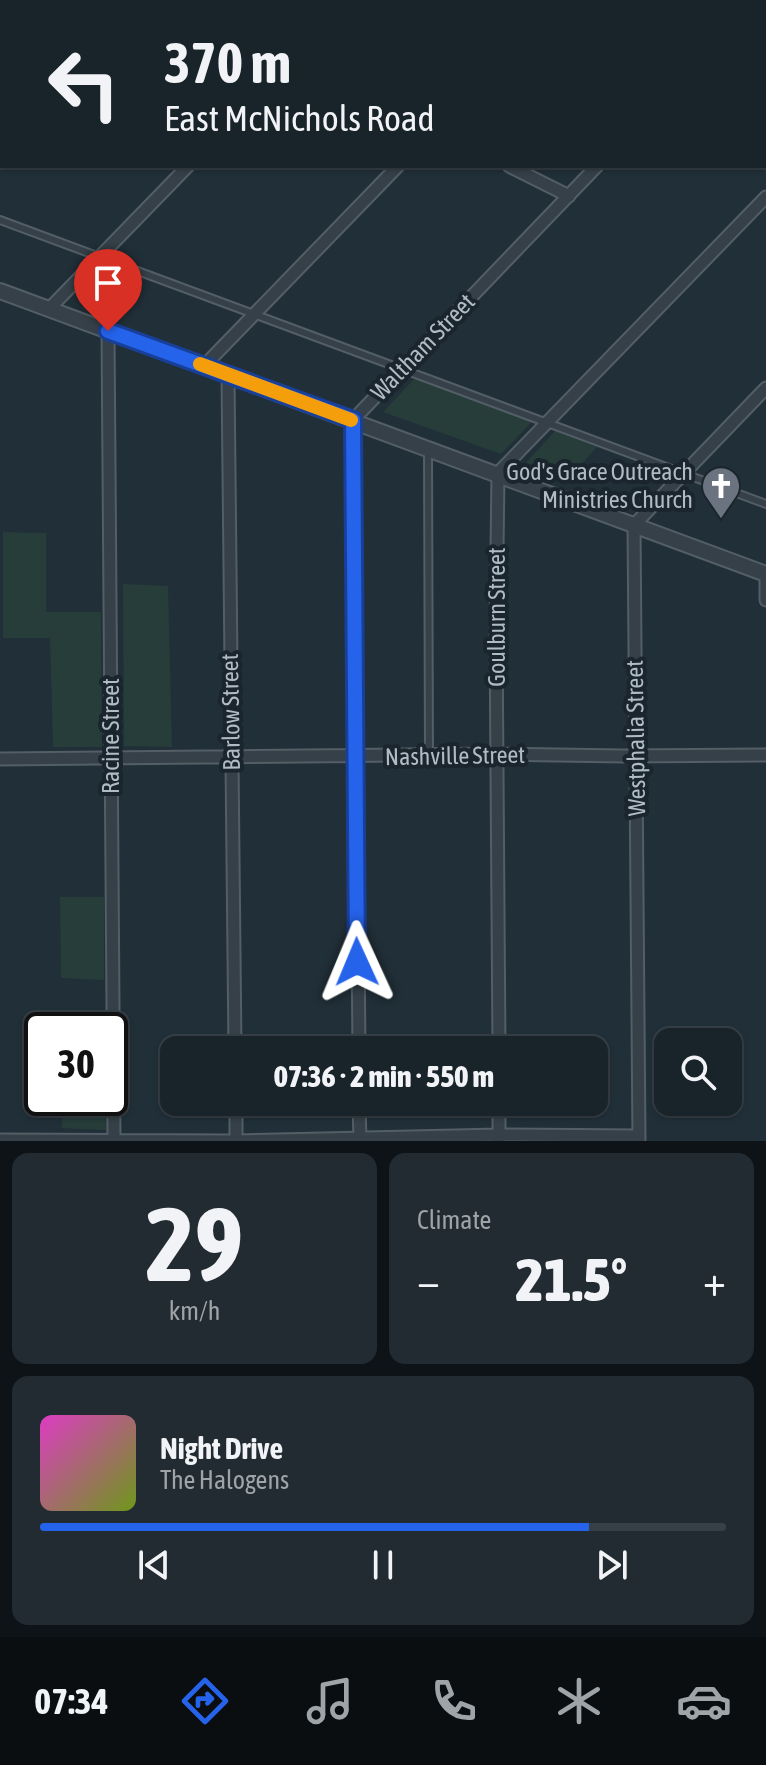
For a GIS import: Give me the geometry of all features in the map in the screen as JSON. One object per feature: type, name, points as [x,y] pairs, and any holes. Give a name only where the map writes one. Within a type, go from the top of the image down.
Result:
[{"type":"street","points":[[49,309],[186,168]]},
{"type":"street","points":[[204,366],[396,168]]},
{"type":"street","points":[[513,168],[569,196]]},
{"type":"street","name":"Waltham Street","points":[[359,1036],[353,420],[595,168]]},
{"type":"street","points":[[498,473],[766,197]]},
{"type":"street","points":[[0,291],[766,573],[766,600]]},
{"type":"street","name":"Racine Street","points":[[108,331],[114,1140]]},
{"type":"street","name":"Barlow Street","points":[[228,375],[235,1036]]},
{"type":"street","points":[[634,525],[766,388]]},
{"type":"street","name":"Goulburn Street","points":[[498,473],[499,1036]]},
{"type":"street","name":"Westphalia Street","points":[[634,525],[639,1139]]},
{"type":"street","name":"Nashville Street","points":[[0,759],[497,754],[766,755]]},
{"type":"street","points":[[236,1116],[236,1141]]},
{"type":"street","points":[[359,1116],[360,1139]]},
{"type":"street","points":[[499,1116],[499,1138]]},
{"type":"street","points":[[0,1140],[639,1139]]},
{"type":"lane","points":[[0,220],[766,504]]},
{"type":"lane","points":[[428,448],[429,755]]},
{"type":"green space","points":[[415,378],[532,422],[501,454],[383,412]]},
{"type":"green space","points":[[555,431],[597,447],[565,483],[522,467]]},
{"type":"green space","points":[[3,532],[46,533],[46,612],[101,612],[102,747],[53,747],[50,638],[3,638]]},
{"type":"green space","points":[[123,584],[168,586],[172,747],[124,746]]},
{"type":"green space","points":[[60,897],[104,897],[104,980],[61,978]]},
{"type":"green space","points":[[62,1116],[106,1116],[106,1130],[62,1128]]},
{"type":"slow traffic","points":[[200,364],[351,420]]},
{"type":"place","name":"God's Grace Outreach Ministries Church","points":[[721,520]]},
{"type":"route","points":[[108,331],[353,420],[357,962]]}]
